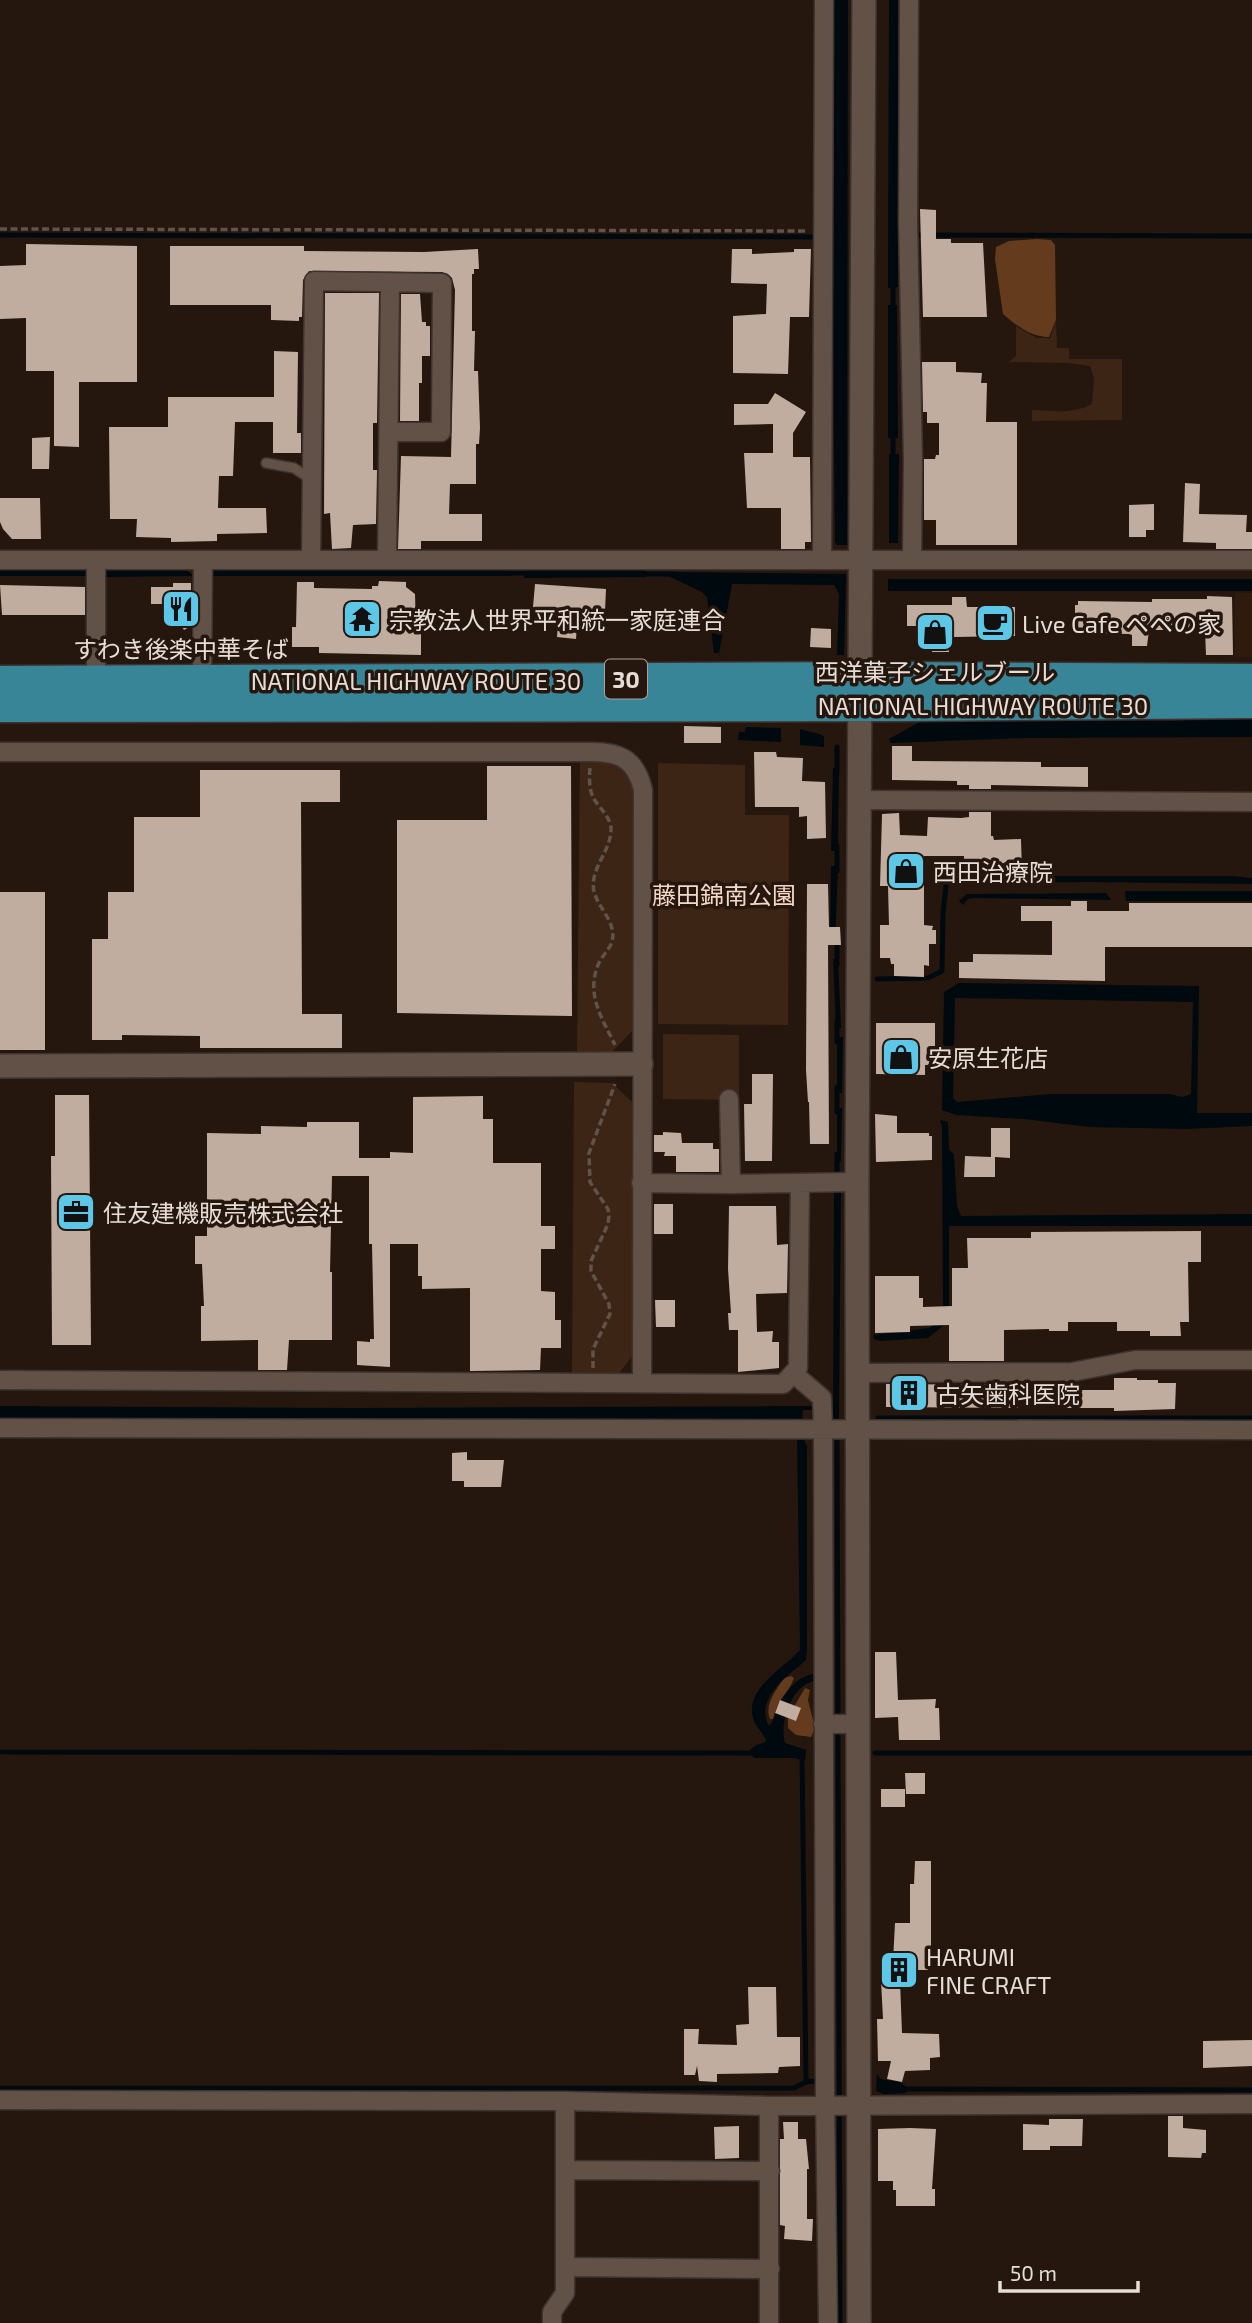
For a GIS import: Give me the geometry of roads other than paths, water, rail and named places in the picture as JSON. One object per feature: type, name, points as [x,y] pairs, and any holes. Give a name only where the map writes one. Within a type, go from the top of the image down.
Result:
[{"type":"highway","name":"NATIONAL HIGHWAY ROUTE 30","points":[[0,707],[859,692],[1252,679]]},
{"type":"highway","name":"NATIONAL HIGHWAY ROUTE 30","points":[[0,681],[202,681],[859,692],[1252,703]]},
{"type":"street","points":[[822,560],[824,0]]},
{"type":"street","points":[[828,2323],[842,2106],[839,1430],[857,1373],[844,1182],[858,800],[862,559],[864,0]]},
{"type":"street","points":[[909,0],[908,234],[913,460],[912,559]]},
{"type":"street","points":[[311,559],[314,281],[442,283],[441,432],[389,432]]},
{"type":"street","points":[[387,560],[390,282]]},
{"type":"street","points":[[0,560],[96,568],[203,559],[1252,560]]},
{"type":"street","points":[[202,681],[203,559]]},
{"type":"street","points":[[96,568],[96,681]]},
{"type":"street","points":[[0,752],[591,752],[618,754],[632,764],[640,775],[643,790],[632,1064],[641,1183],[642,1382]]},
{"type":"street","points":[[858,800],[1252,802]]},
{"type":"street","points":[[0,1066],[632,1064]]},
{"type":"street","points":[[729,1099],[731,1184]]},
{"type":"street","points":[[641,1183],[844,1182]]},
{"type":"street","points":[[0,1380],[783,1384],[798,1368],[800,1183]]},
{"type":"street","points":[[857,1373],[1073,1372],[1135,1360],[1252,1360]]},
{"type":"street","points":[[793,1373],[822,1398],[839,1430],[842,2106],[859,2323]]},
{"type":"street","points":[[0,1428],[1252,1430]]},
{"type":"street","points":[[0,2100],[565,2101],[769,2106],[1252,2104]]},
{"type":"street","points":[[552,2323],[552,2312],[565,2292],[565,2101]]},
{"type":"street","points":[[769,2106],[769,2323]]},
{"type":"street","points":[[565,2170],[770,2171]]},
{"type":"street","points":[[566,2267],[770,2269]]},
{"type":"lane","points":[[266,463],[294,468],[312,480]]},
{"type":"waterway","points":[[0,235],[818,237]]},
{"type":"waterway","points":[[910,235],[1252,236]]},
{"type":"waterway","points":[[893,282],[893,311]]},
{"type":"waterway","points":[[893,433],[893,458]]},
{"type":"waterway","points":[[505,573],[530,573]]},
{"type":"waterway","points":[[638,574],[674,574]]},
{"type":"waterway","points":[[837,747],[837,773]]},
{"type":"waterway","points":[[837,846],[837,871]]},
{"type":"waterway","points":[[877,979],[928,978],[942,971],[943,912],[947,877]]},
{"type":"waterway","points":[[837,940],[837,965]]},
{"type":"waterway","points":[[837,1021],[837,1042]]},
{"type":"waterway","points":[[837,1087],[837,1112]]},
{"type":"waterway","points":[[837,1154],[837,1179]]},
{"type":"waterway","points":[[878,1418],[1252,1418]]},
{"type":"waterway","points":[[837,1434],[840,2323]]},
{"type":"waterway","points":[[0,1752],[756,1753]]},
{"type":"waterway","points":[[875,1753],[1252,1753]]},
{"type":"waterway","points":[[802,1757],[806,2082]]},
{"type":"waterway","points":[[0,2088],[794,2088],[815,2081]]},
{"type":"waterway","points":[[902,2089],[1252,2090]]},
{"type":"place","name":"すわき後楽中華そば","points":[[181,609]]},
{"type":"place","name":"宗教法人世界平和統一家庭連合","points":[[362,619]]},
{"type":"place","name":"Live Cafe ペペの家","points":[[995,623]]},
{"type":"place","name":"西洋菓子シェルブール","points":[[935,632]]},
{"type":"place","name":"西田治療院","points":[[906,871]]},
{"type":"place","name":"安原生花店","points":[[901,1057]]},
{"type":"place","name":"住友建機販売株式会社","points":[[76,1212]]},
{"type":"place","name":"古矢歯科医院","points":[[909,1393]]},
{"type":"place","name":"HARUMI FINE CRAFT","points":[[899,1970]]},
{"type":"park label","name":"藤田錦南公園","points":[[724,894]]}]
